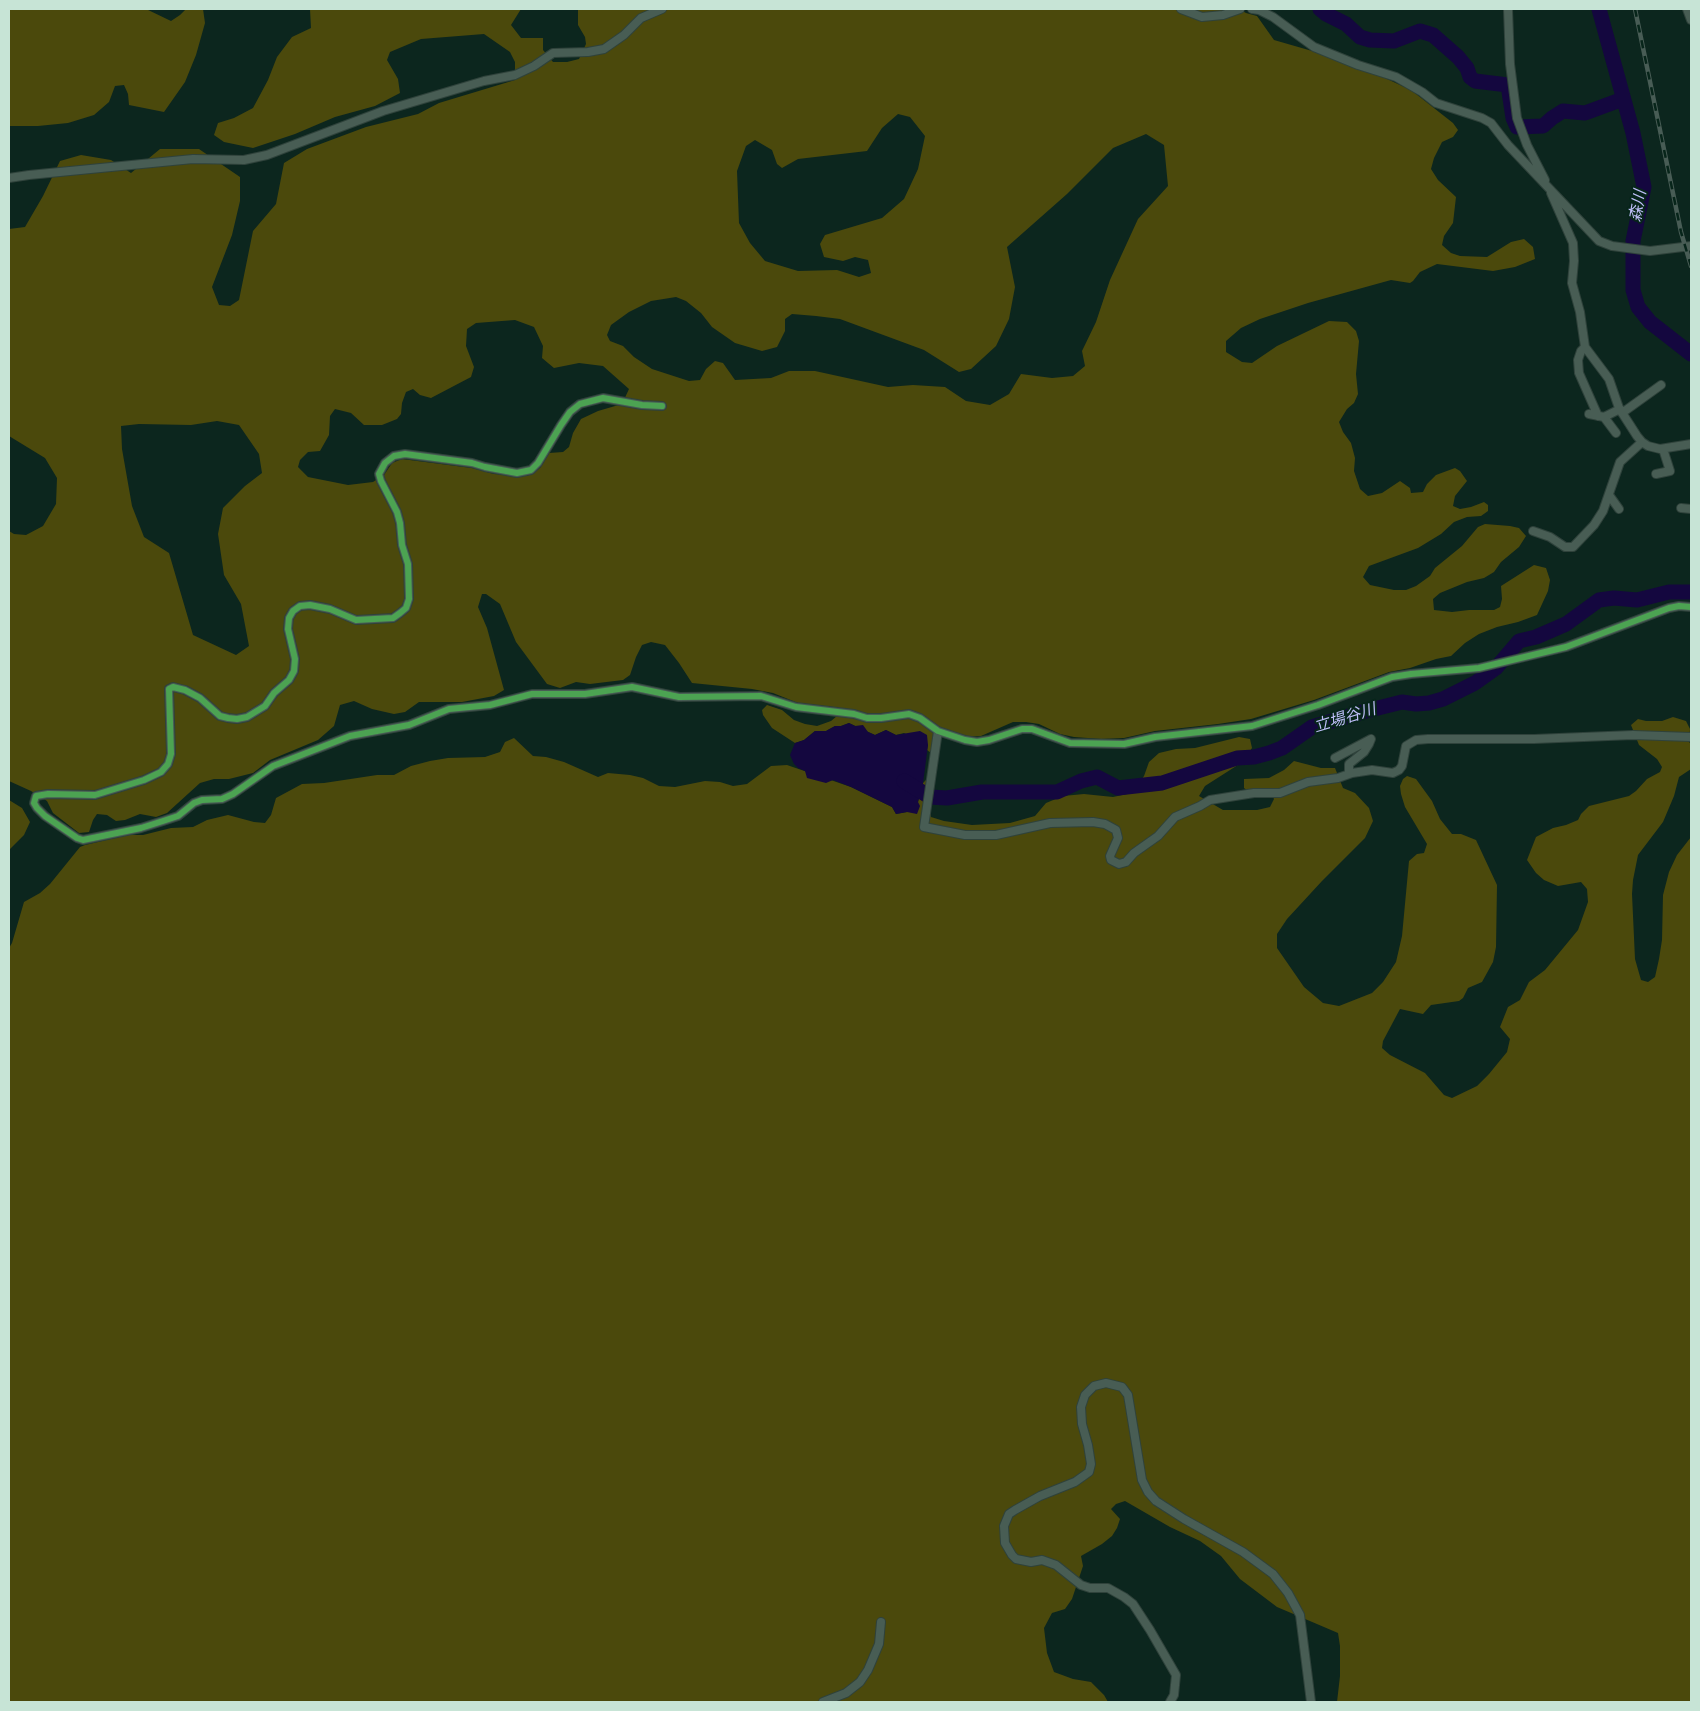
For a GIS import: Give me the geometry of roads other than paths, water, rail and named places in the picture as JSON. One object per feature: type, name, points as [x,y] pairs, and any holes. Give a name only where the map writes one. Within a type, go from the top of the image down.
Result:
[{"type":"street","points":[[9,178],[29,174],[193,159],[244,160],[267,154],[383,111],[484,81],[515,75],[534,66],[553,53],[588,52],[604,49],[641,18],[662,9]]},
{"type":"street","points":[[1181,9],[1202,17],[1223,15],[1240,9]]},
{"type":"street","points":[[1252,9],[1259,10],[1273,17],[1314,47],[1358,65],[1396,77],[1422,92],[1436,103],[1482,118],[1491,123],[1508,145],[1599,241],[1619,247],[1640,250],[1691,246]]},
{"type":"street","points":[[1508,9],[1510,64],[1517,118],[1527,145],[1572,243],[1574,260],[1572,283],[1580,312],[1585,347],[1609,379],[1621,411],[1642,442],[1655,448],[1663,449],[1691,444]]},
{"type":"street","points":[[1687,9],[1691,20]]},
{"type":"street","points":[[1585,347],[1578,360],[1579,374],[1601,417],[1616,433]]},
{"type":"street","points":[[1589,414],[1601,417],[1621,411],[1662,385]]},
{"type":"street","points":[[662,406],[642,405],[603,398],[580,404],[570,412],[538,463],[530,470],[517,474],[485,468],[472,463],[405,454],[394,456],[385,462],[379,474],[397,512],[400,523],[402,545],[408,564],[409,599],[406,608],[393,618],[356,620],[321,607],[300,606],[289,618],[288,629],[296,659],[294,671],[289,680],[274,694],[265,706],[248,717],[228,718],[220,716],[200,698],[186,690],[169,688],[171,754],[168,764],[161,772],[144,780],[95,795],[48,794],[36,796],[34,803],[37,808],[77,838],[83,840],[141,828],[178,816],[194,803],[202,800],[222,799],[233,794],[273,766],[350,736],[409,725],[449,709],[490,705],[532,694],[585,694],[632,687],[679,696],[760,696],[796,708],[854,714],[867,718],[910,714],[920,718],[938,731],[977,742],[989,740],[1022,728],[1032,729],[1070,743],[1124,744],[1155,737],[1252,726],[1318,705],[1392,678],[1411,674],[1479,668],[1566,647],[1669,608],[1679,606],[1691,607]]},
{"type":"street","points":[[1533,531],[1550,537],[1565,547],[1573,547],[1599,518],[1620,462],[1642,442]]},
{"type":"street","points":[[1656,474],[1670,471],[1663,449]]},
{"type":"street","points":[[1609,495],[1619,510]]},
{"type":"street","points":[[1681,508],[1691,509]]},
{"type":"street","points":[[938,731],[924,827],[965,835],[996,835],[1050,823],[1093,822],[1105,824],[1116,830],[1118,838],[1110,856],[1111,860],[1119,864],[1126,862],[1134,852],[1158,836],[1176,817],[1210,800],[1234,798],[1254,793],[1280,793],[1308,782],[1338,778],[1364,770],[1393,773],[1402,766],[1406,746],[1416,740],[1534,739],[1633,735],[1691,737]]},
{"type":"street","points":[[1335,758],[1370,739],[1370,744],[1364,752],[1349,764],[1349,772],[1352,773]]},
{"type":"street","points":[[1170,1702],[1174,1695],[1176,1675],[1133,1604],[1124,1596],[1108,1588],[1090,1588],[1080,1585],[1056,1565],[1042,1560],[1031,1562],[1016,1559],[1005,1543],[1004,1526],[1009,1514],[1040,1496],[1075,1482],[1089,1472],[1091,1464],[1082,1424],[1082,1407],[1085,1395],[1094,1386],[1106,1383],[1122,1387],[1128,1395],[1142,1480],[1148,1492],[1156,1501],[1184,1520],[1243,1552],[1273,1574],[1288,1593],[1300,1615],[1311,1702]]},
{"type":"street","points":[[823,1702],[846,1693],[860,1682],[868,1670],[879,1644],[882,1622]]},
{"type":"waterway","points":[[1320,9],[1346,24],[1360,37],[1370,40],[1394,41],[1420,31],[1433,35],[1458,57],[1467,68],[1470,77],[1475,81],[1508,85],[1513,118],[1517,127],[1543,126],[1563,111],[1585,113],[1623,99]]},
{"type":"waterway","name":"森川","points":[[1599,9],[1633,133],[1644,187],[1633,241],[1633,290],[1638,307],[1650,322],[1691,354]]},
{"type":"waterway","name":"立場谷川","points":[[904,781],[930,797],[947,798],[982,792],[1057,792],[1081,781],[1097,777],[1118,788],[1162,783],[1237,758],[1254,757],[1269,753],[1282,748],[1312,727],[1402,702],[1416,704],[1443,699],[1475,683],[1496,668],[1519,641],[1536,637],[1566,624],[1599,600],[1614,598],[1637,600],[1669,592],[1691,592]]},
{"type":"railway","points":[[1635,9],[1681,232],[1691,266]]}]
